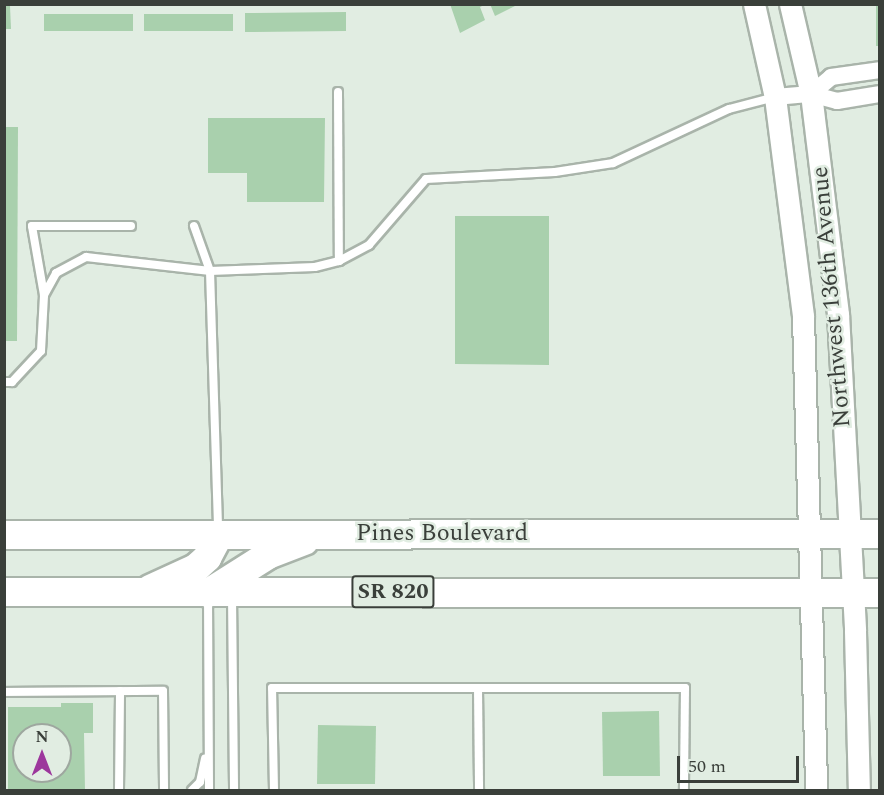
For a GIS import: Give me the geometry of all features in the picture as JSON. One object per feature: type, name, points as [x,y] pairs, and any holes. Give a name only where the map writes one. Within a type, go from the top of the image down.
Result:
[{"type":"highway","name":"Pines Boulevard","points":[[4,535],[879,534]]},
{"type":"highway","points":[[143,592],[196,568],[207,558],[219,535]]},
{"type":"highway","points":[[220,593],[268,555],[320,535]]},
{"type":"highway","name":"SR 820","points":[[4,592],[866,593]]},
{"type":"street","name":"Northwest 136th Avenue","points":[[754,4],[775,97],[802,317],[816,790]]},
{"type":"street","name":"Northwest 136th Avenue","points":[[790,4],[811,94],[838,314],[850,535],[866,593],[859,790]]},
{"type":"street","points":[[811,94],[831,77],[879,70]]},
{"type":"street","points":[[775,97],[811,94],[837,101],[879,95]]},
{"type":"lane","points":[[338,92],[339,261]]},
{"type":"lane","points":[[44,295],[56,273],[86,257],[210,271],[315,267],[339,261],[369,245],[426,178],[555,171],[613,163],[729,109],[775,97]]},
{"type":"lane","points":[[4,382],[12,382],[41,351],[44,295],[32,226],[131,226]]},
{"type":"lane","points":[[194,226],[210,271],[219,535]]},
{"type":"lane","points":[[209,790],[209,741],[220,593]]},
{"type":"lane","points":[[220,593],[234,790]]},
{"type":"lane","points":[[274,790],[272,688],[685,688],[684,790]]},
{"type":"lane","points":[[478,688],[479,790]]},
{"type":"lane","points":[[119,790],[120,691]]},
{"type":"lane","points":[[4,692],[164,691],[164,790]]},
{"type":"lane","points":[[192,790],[200,782],[209,741]]},
{"type":"building","points":[[4,4],[10,6],[11,29],[4,29]]},
{"type":"building","points":[[450,4],[486,4],[480,7],[485,20],[460,33]]},
{"type":"building","points":[[490,4],[517,4],[517,5],[495,16]]},
{"type":"building","points":[[876,4],[880,4],[880,46],[876,46]]},
{"type":"building","points":[[346,12],[346,31],[245,32],[245,13]]},
{"type":"building","points":[[44,14],[133,14],[133,31],[44,31]]},
{"type":"building","points":[[144,14],[233,14],[233,31],[144,31]]},
{"type":"building","points":[[208,118],[325,118],[324,202],[247,202],[247,173],[208,173]]},
{"type":"building","points":[[4,127],[18,127],[17,341],[4,341]]},
{"type":"building","points":[[455,216],[549,216],[549,365],[455,364]]},
{"type":"building","points":[[61,703],[93,703],[93,733],[84,733],[85,790],[8,790],[8,707],[61,707]]},
{"type":"building","points":[[659,711],[660,776],[603,776],[602,712]]},
{"type":"building","points":[[318,725],[376,726],[375,784],[317,784]]}]
